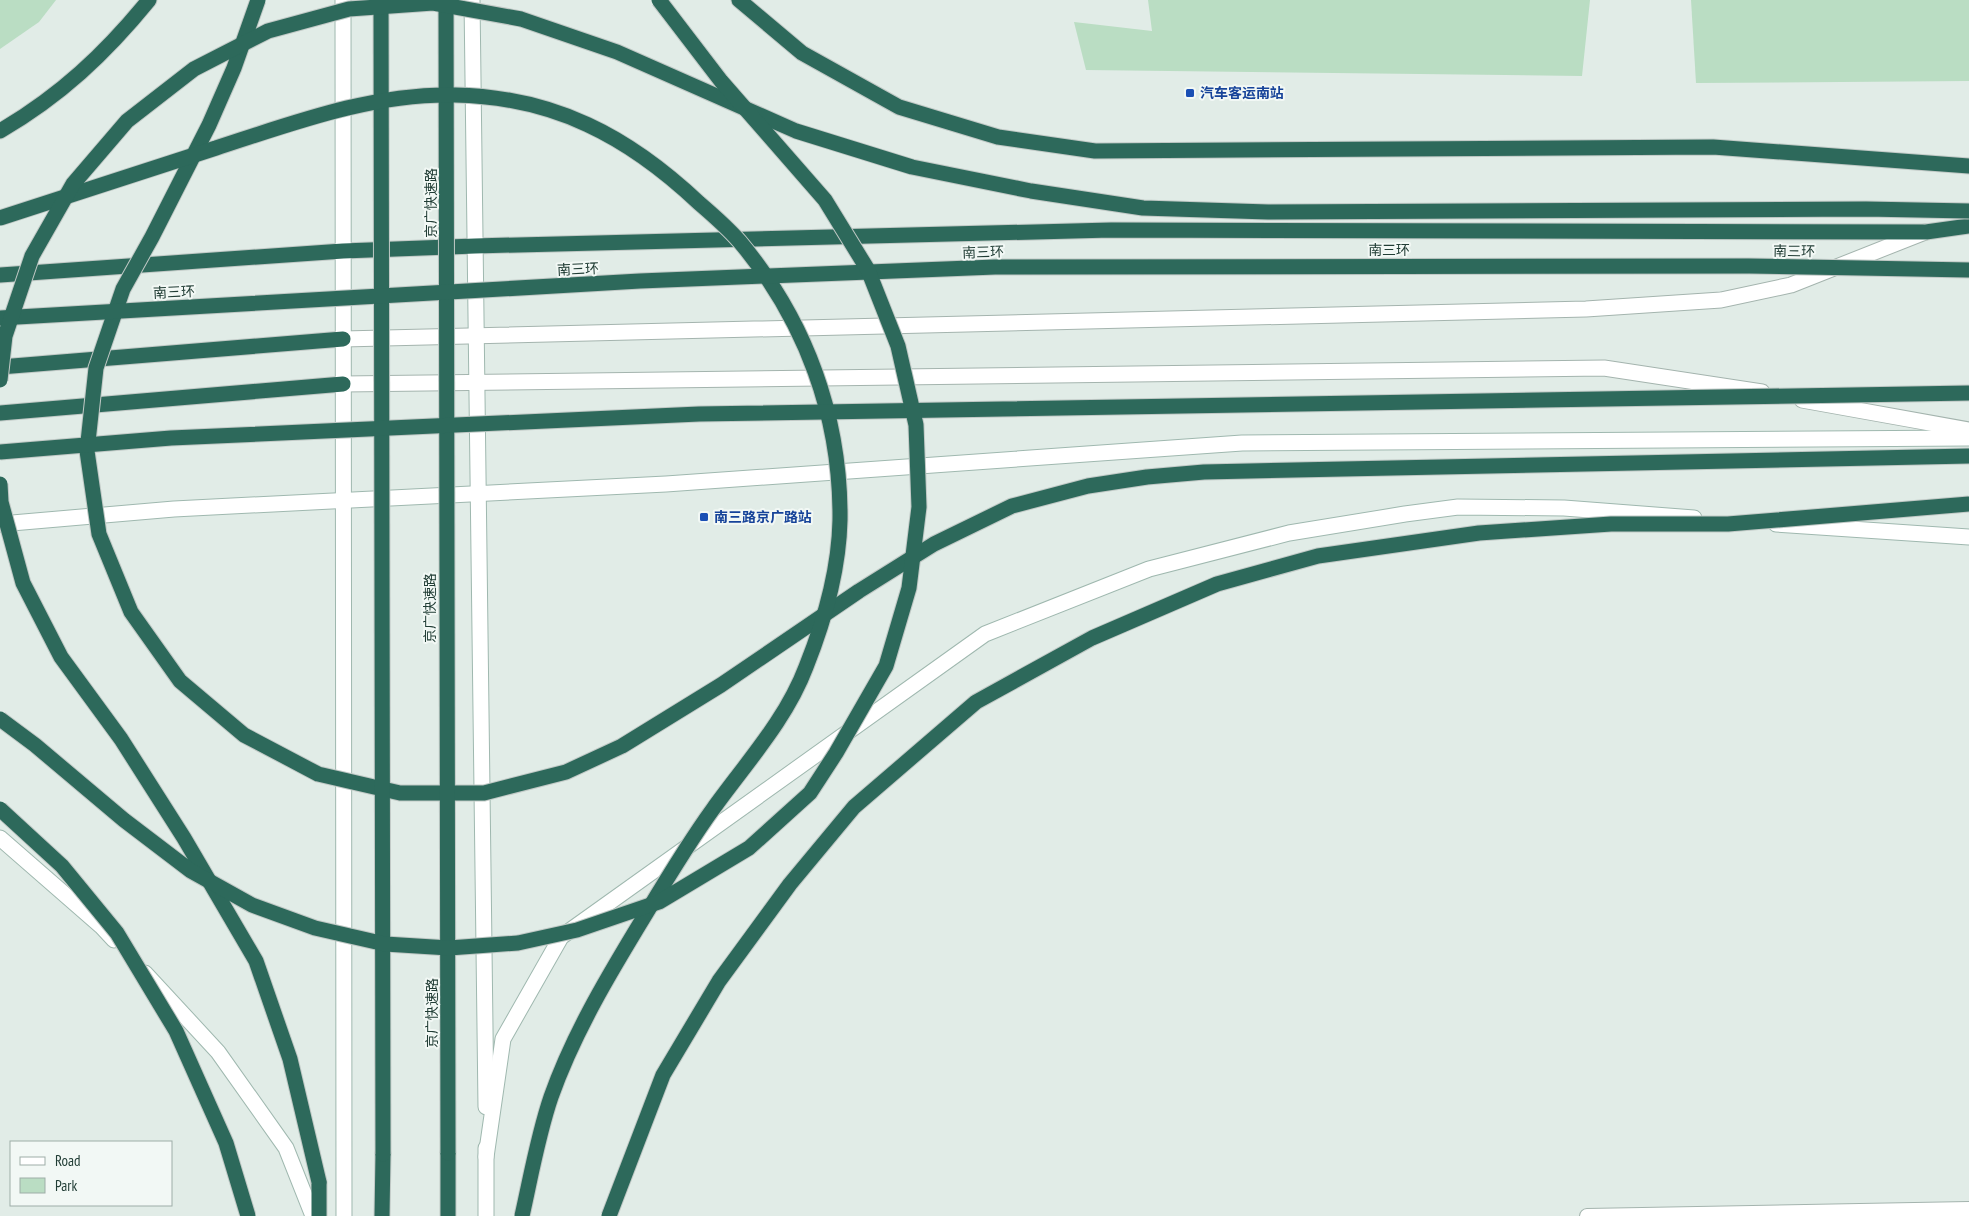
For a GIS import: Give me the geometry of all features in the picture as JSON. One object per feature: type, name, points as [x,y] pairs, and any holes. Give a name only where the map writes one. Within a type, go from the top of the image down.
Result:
[{"type":"highway","points":[[0,131],[35,111],[108,49],[148,0]]},
{"type":"highway","points":[[258,0],[234,68],[208,125],[152,237],[123,289],[96,368],[87,451],[99,534],[130,612],[180,681],[244,735],[318,774],[400,793],[484,793],[566,772],[622,746],[721,685],[859,591],[934,544],[1012,506],[1088,486],[1147,477],[1204,472],[1969,456]]},
{"type":"highway","points":[[381,0],[382,1216]]},
{"type":"highway","name":"京广快速路","points":[[446,0],[448,1216]]},
{"type":"highway","points":[[0,719],[35,745],[124,820],[191,871],[252,905],[315,928],[385,944],[449,948],[518,943],[577,930],[659,902],[749,848],[810,793],[836,753],[886,666],[909,588],[920,507],[916,425],[898,346],[868,270],[825,200],[721,81],[659,0]]},
{"type":"highway","points":[[739,0],[802,54],[899,107],[998,137],[1095,151],[1712,147],[1969,166]]},
{"type":"highway","points":[[0,380],[6,336],[32,256],[73,184],[127,121],[194,69],[260,36],[349,9],[433,3],[521,19],[617,52],[796,132],[912,166],[1030,191],[1143,208],[1268,212],[1969,211]]},
{"type":"highway","points":[[0,218],[280,127],[350,107],[450,95],[498,98],[536,106],[576,120],[620,139],[653,161],[738,239],[784,302],[817,371],[835,446],[840,523],[829,600],[805,672],[766,740],[713,809],[608,976],[552,1096],[522,1216]]},
{"type":"highway","points":[[0,275],[343,251],[1111,230],[1926,232],[1969,226]]},
{"type":"highway","name":"南三环","points":[[0,318],[640,281],[995,267],[1749,266],[1969,270]]},
{"type":"highway","points":[[0,366],[343,340]]},
{"type":"highway","points":[[0,413],[343,384]]},
{"type":"highway","points":[[0,452],[171,438],[699,414],[1969,393]]},
{"type":"highway","points":[[0,484],[1,502],[23,582],[61,657],[121,738],[184,838],[256,961],[290,1059],[319,1182],[319,1216]]},
{"type":"highway","points":[[609,1216],[663,1075],[719,981],[790,884],[834,830],[854,808],[976,702],[1092,638],[1217,584],[1318,556],[1479,533],[1611,524],[1728,524],[1969,504]]},
{"type":"highway","points":[[0,809],[62,866],[116,933],[171,1022],[226,1143],[248,1216]]},
{"type":"street","points":[[343,0],[344,1216]]},
{"type":"street","points":[[472,0],[486,1216]]},
{"type":"street","points":[[343,340],[1586,309],[1721,300],[1791,285],[1926,232]]},
{"type":"street","points":[[343,384],[1604,368],[1767,393],[1969,430]]},
{"type":"street","points":[[0,524],[174,509],[676,484],[1242,444],[1969,438]]},
{"type":"street","points":[[486,1157],[503,1039],[561,937],[985,634],[1149,569],[1289,533],[1458,507],[1564,508],[1969,538]]},
{"type":"street","points":[[0,838],[101,926],[218,1052],[286,1148],[313,1216]]},
{"type":"lane","points":[[1588,1216],[1969,1209]]},
{"type":"green space","points":[[0,0],[56,0],[39,22],[0,49]]},
{"type":"green space","points":[[1148,0],[1590,0],[1582,76],[1086,70],[1074,22],[1152,31]]},
{"type":"green space","points":[[1691,0],[1969,0],[1969,81],[1696,83]]},
{"type":"place","name":"汽车客运南站","points":[[1190,93]]},
{"type":"place","name":"南三路京广路站","points":[[704,517]]}]
